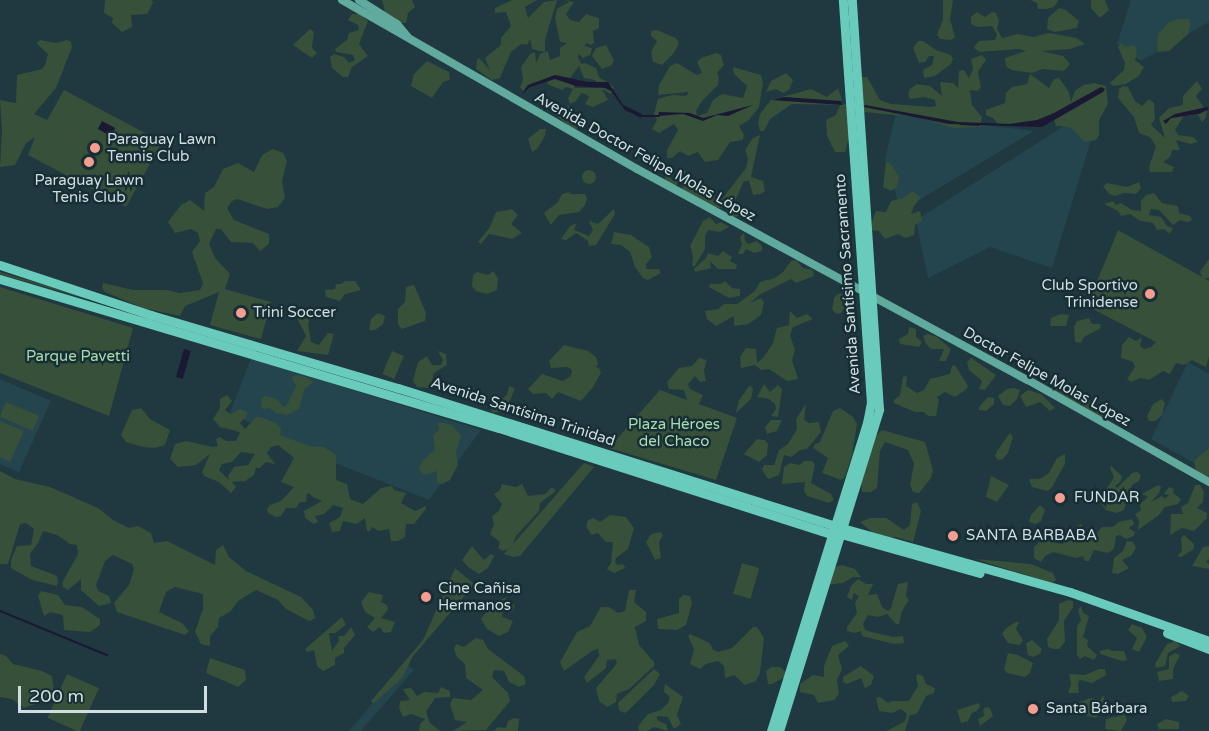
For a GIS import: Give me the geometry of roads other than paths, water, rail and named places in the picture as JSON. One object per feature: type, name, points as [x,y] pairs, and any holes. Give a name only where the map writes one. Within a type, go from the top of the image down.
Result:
[{"type":"main road","name":"Avenida Doctor Felipe Molas López","points":[[342,0],[391,31],[408,37],[637,169],[868,294]]},
{"type":"main road","name":"Avenida Doctor Felipe Molas López","points":[[359,0],[397,24],[408,37]]},
{"type":"main road","name":"Avenida Santísimo Sacramento","points":[[843,0],[854,89]]},
{"type":"main road","name":"Avenida Santísimo Sacramento","points":[[771,731],[879,404],[860,185],[854,89],[852,0]]},
{"type":"main road","name":"Avenida Santísima Trinidad","points":[[0,265],[151,315],[398,388],[838,530],[1070,592],[1209,641]]},
{"type":"main road","name":"Avenida Santísima Trinidad","points":[[0,279],[1066,597],[1209,649]]},
{"type":"main road","name":"Doctor Felipe Molas López","points":[[868,294],[1209,482]]},
{"type":"main road","name":"Avenida Santísimo Sacramento","points":[[779,731],[838,530]]},
{"type":"waterway","points":[[641,116],[659,116]]},
{"type":"waterway","points":[[961,124],[979,125]]},
{"type":"waterway","points":[[0,611],[107,655]]},
{"type":"place","name":"Paraguay Lawn Tennis Club","points":[[95,148]]},
{"type":"place","name":"Paraguay Lawn Tenis Club","points":[[89,162]]},
{"type":"place","name":"Club Sportivo Trinidense","points":[[1150,294]]},
{"type":"place","name":"Trini Soccer","points":[[241,313]]},
{"type":"place","name":"FUNDAR","points":[[1060,498]]},
{"type":"place","name":"SANTA BARBABA","points":[[953,536]]},
{"type":"place","name":"Cine Cañisa Hermanos","points":[[426,597]]},
{"type":"place","name":"Santa Bárbara","points":[[1033,709]]},
{"type":"park label","name":"Parque Pavetti","points":[[78,357]]},
{"type":"park label","name":"Plaza Héroes del Chaco","points":[[674,432]]}]
